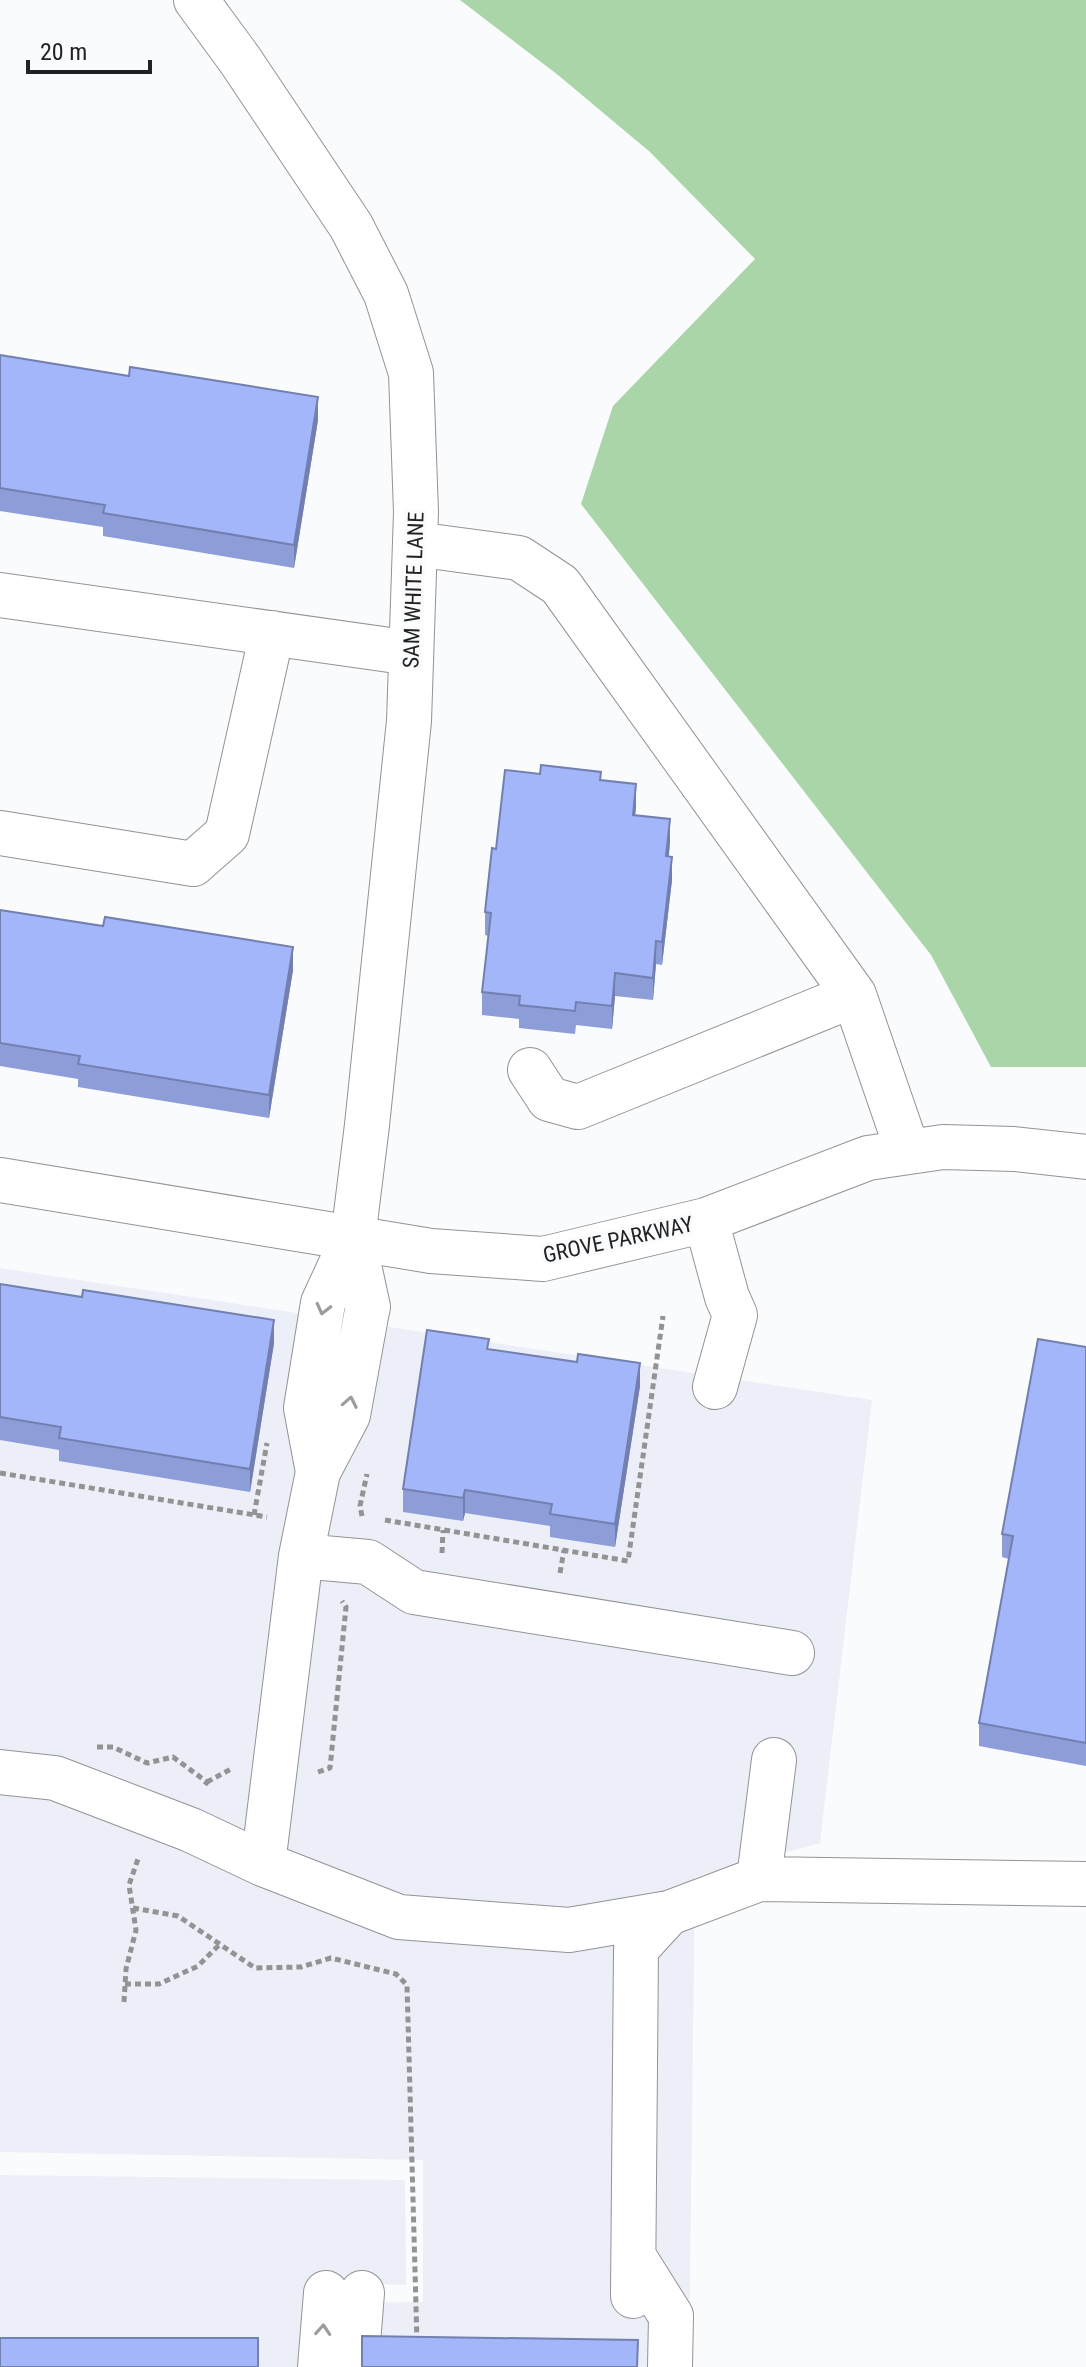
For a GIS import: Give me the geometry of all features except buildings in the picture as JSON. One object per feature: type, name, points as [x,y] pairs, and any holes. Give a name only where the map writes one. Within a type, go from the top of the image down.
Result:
[{"type":"street","name":"SAM WHITE LANE","points":[[196,0],[351,226],[386,294],[411,373],[415,544],[409,721],[353,1238],[368,1307],[348,1415],[318,1472],[301,1556],[263,1864]]},
{"type":"street","points":[[415,544],[519,558],[560,585],[854,995],[908,1152]]},
{"type":"street","points":[[0,595],[411,653]]},
{"type":"street","points":[[0,833],[193,864],[227,834],[272,633]]},
{"type":"street","points":[[530,1070],[549,1099],[578,1107],[854,995]]},
{"type":"street","name":"GROVE PARKWAY","points":[[0,1180],[431,1251],[543,1259],[706,1220],[868,1158],[943,1147],[1014,1149],[1086,1157]]},
{"type":"street","points":[[706,1220],[735,1315],[715,1387]]},
{"type":"street","points":[[301,1556],[368,1562],[414,1592],[792,1653]]},
{"type":"street","points":[[759,1879],[774,1760]]},
{"type":"street","points":[[0,1772],[55,1778],[191,1830],[263,1864],[399,1917],[569,1930],[669,1913],[759,1879],[1086,1884]]},
{"type":"street","points":[[669,1913],[636,1949],[634,2277],[671,2316],[670,2367]]},
{"type":"street","points":[[320,2367],[344,2293],[356,2367]]},
{"type":"path","points":[[355,1521],[362,1516],[628,1561],[663,1316]]},
{"type":"path","points":[[0,1473],[272,1518]]},
{"type":"path","points":[[313,1774],[330,1768],[346,1607],[340,1599]]},
{"type":"path","points":[[124,2002],[126,1969],[136,1930],[129,1885],[139,1855]]},
{"type":"path","points":[[133,1908],[178,1916],[255,1968],[301,1967],[331,1958],[396,1974],[407,1985],[417,2353]]},
{"type":"path","points":[[125,1984],[159,1984],[198,1966],[219,1945]]},
{"type":"shaded area","points":[[0,1268],[872,1400],[820,1843],[695,1877],[689,2367],[337,2367],[340,2303],[423,2302],[423,2160],[0,2152]]},
{"type":"shaded area","points":[[0,2175],[405,2180],[406,2285],[310,2282],[308,2367],[0,2367]]},
{"type":"green space","points":[[460,0],[1086,0],[1086,1067],[991,1067],[931,955],[581,504],[613,406],[755,259],[650,152],[558,75]]}]
